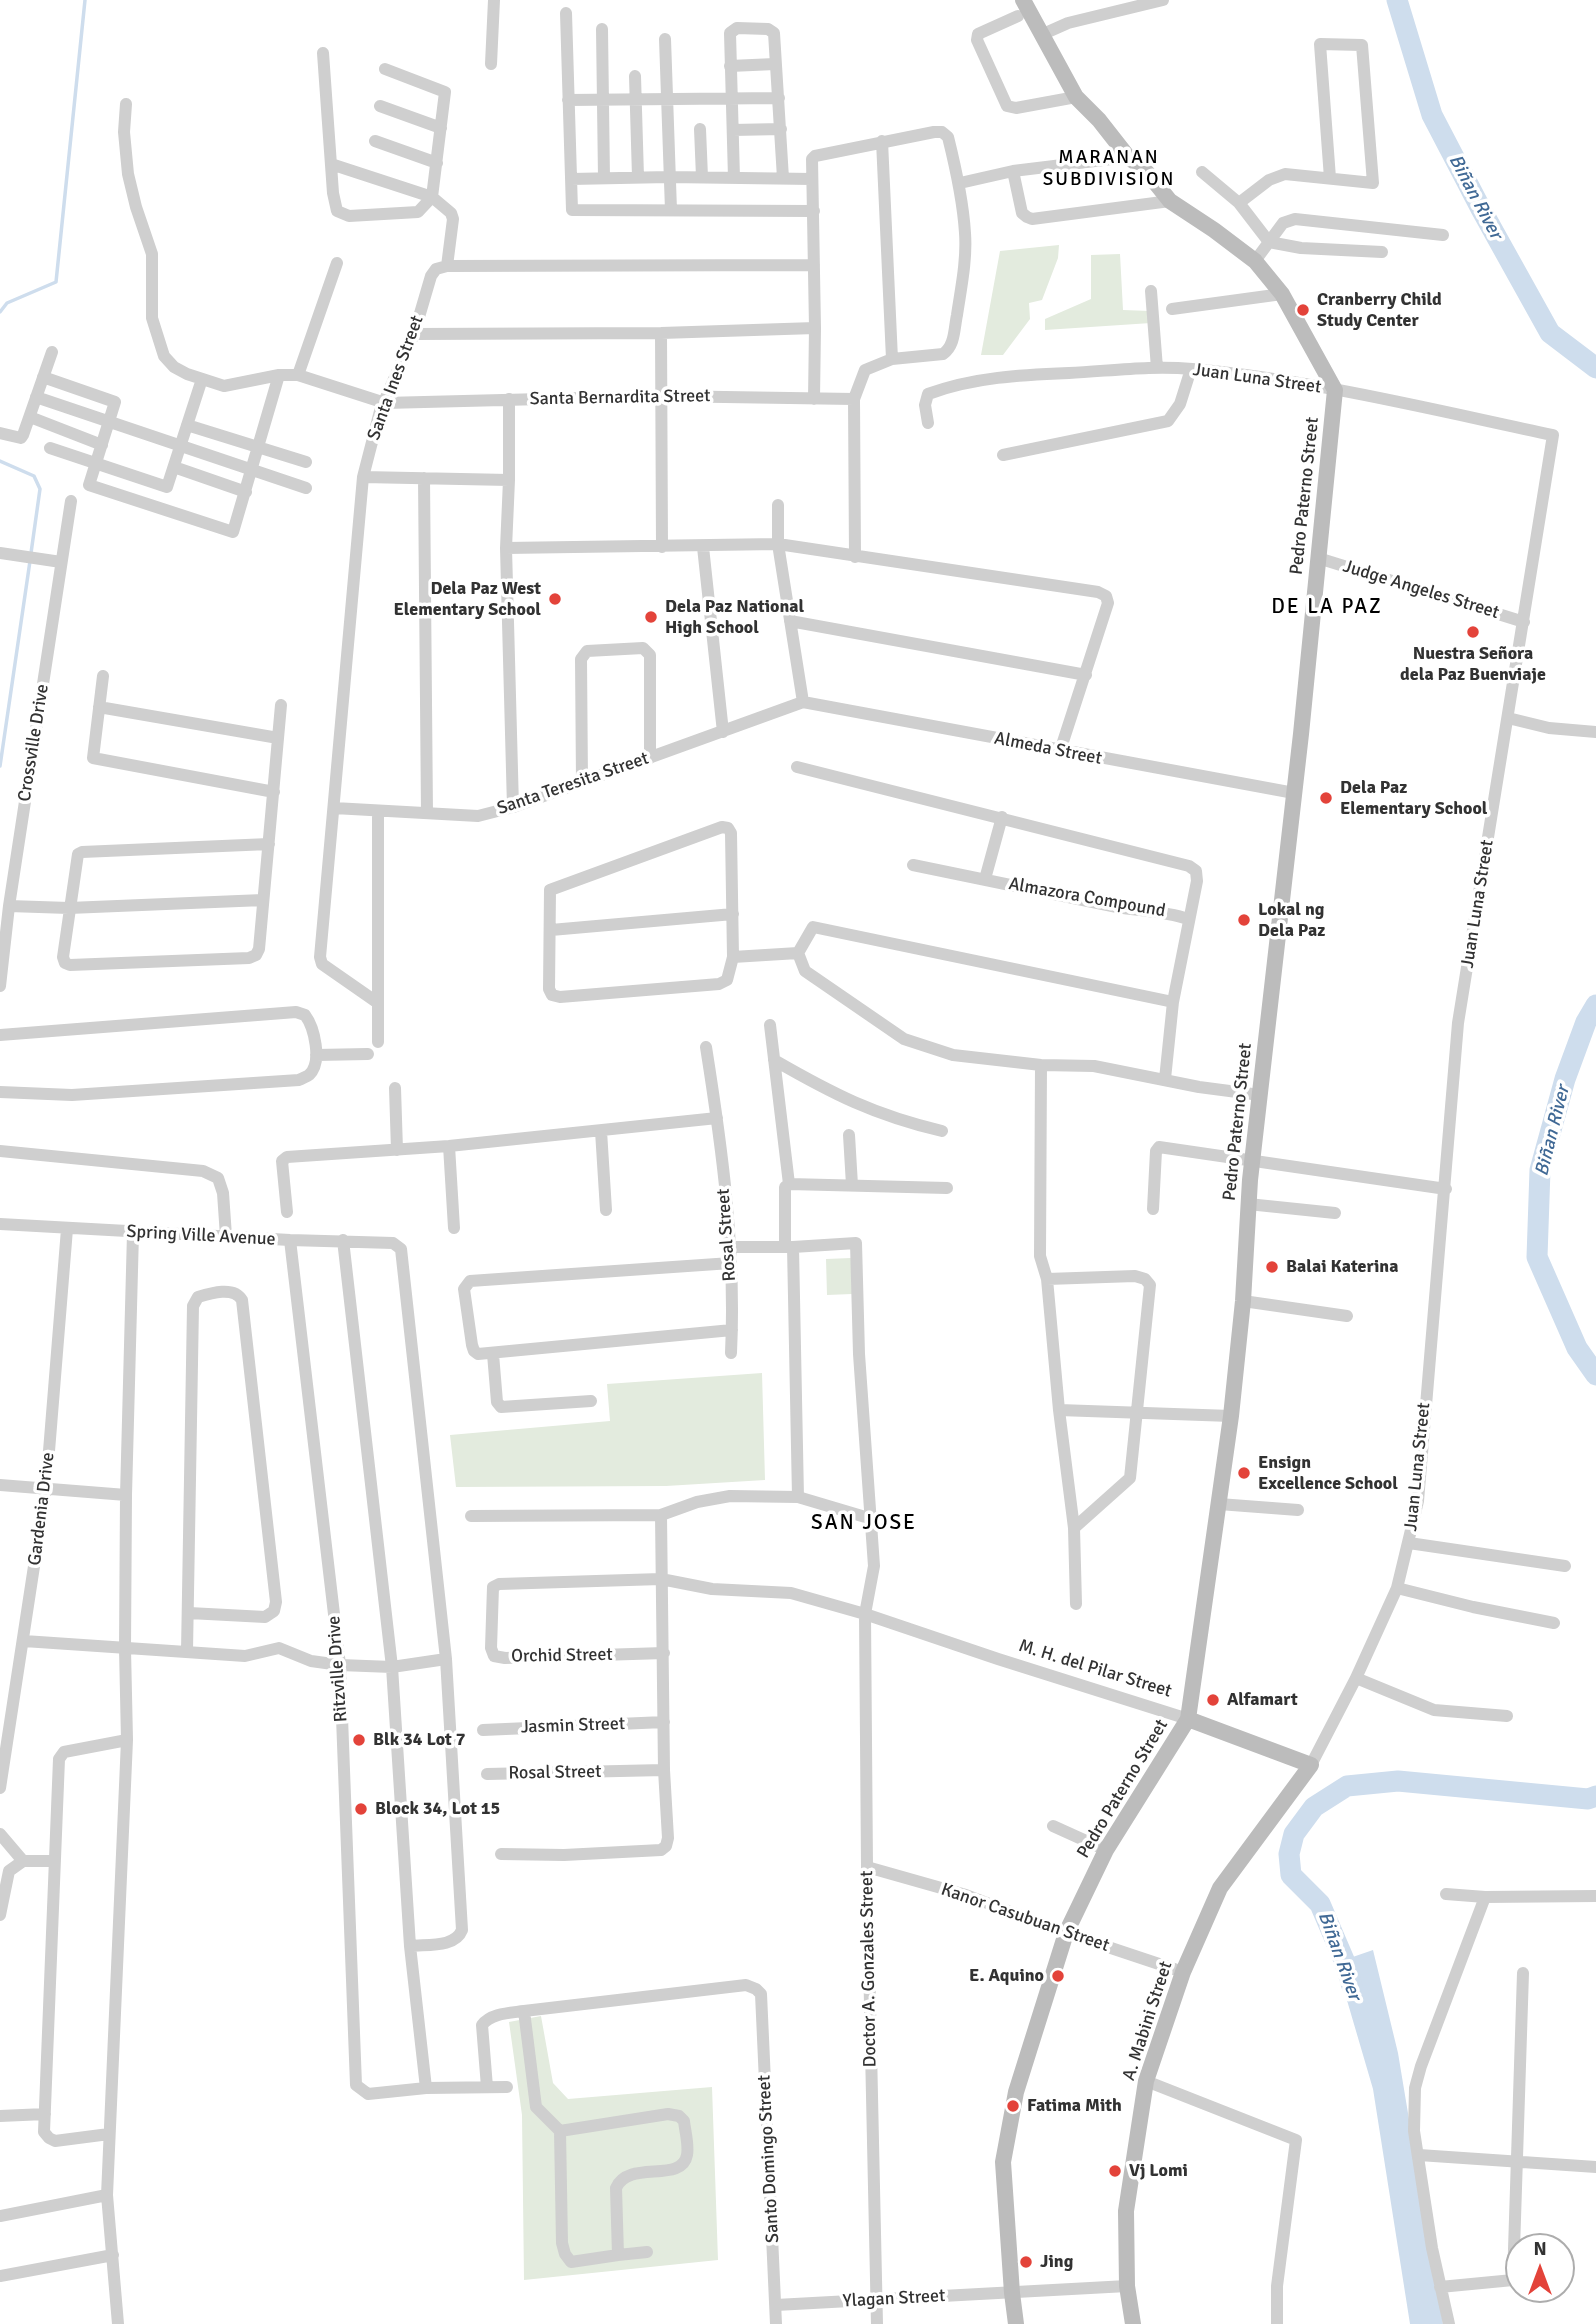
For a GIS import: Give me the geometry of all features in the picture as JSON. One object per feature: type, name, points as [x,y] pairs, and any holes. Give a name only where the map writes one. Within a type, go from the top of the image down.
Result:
[{"type":"street","points":[[491,64],[494,0]]},
{"type":"street","points":[[1023,0],[1076,97],[1099,120],[1128,157],[1145,170],[1170,201],[1255,261],[1282,293],[1335,390]]},
{"type":"street","points":[[1041,35],[1118,4],[1163,0]]},
{"type":"street","points":[[566,13],[573,210],[814,211]]},
{"type":"street","points":[[1018,16],[978,34],[977,40],[1007,106],[1016,108],[1076,97]]},
{"type":"street","points":[[734,178],[730,33],[737,28],[772,30],[783,178]]},
{"type":"street","points":[[602,29],[604,178]]},
{"type":"street","points":[[665,39],[671,210]]},
{"type":"street","points":[[1239,203],[1269,180],[1285,174],[1373,183],[1362,45],[1320,44],[1330,178]]},
{"type":"street","points":[[323,53],[333,193],[337,211],[341,215],[418,212],[432,197],[445,92],[385,69]]},
{"type":"street","points":[[730,66],[775,64]]},
{"type":"street","points":[[635,76],[638,177]]},
{"type":"street","points":[[568,100],[779,98]]},
{"type":"street","name":"Santa Bernardita Street","points":[[126,104],[124,132],[128,174],[152,254],[152,318],[164,356],[174,367],[202,379],[224,386],[279,374],[298,375],[385,403],[660,396],[854,399]]},
{"type":"street","points":[[380,106],[441,128]]},
{"type":"street","points":[[700,129],[702,177]]},
{"type":"street","points":[[733,130],[781,129]]},
{"type":"street","points":[[814,399],[816,328],[812,159],[882,141],[942,132],[948,137],[960,183],[966,236],[962,281],[949,350],[943,354],[892,359],[865,370],[854,399],[855,557]]},
{"type":"street","points":[[375,141],[437,163]]},
{"type":"street","points":[[882,141],[892,359]]},
{"type":"street","points":[[960,183],[1013,171],[1128,157]]},
{"type":"street","points":[[331,164],[432,197],[451,213],[453,219],[447,266],[814,265]]},
{"type":"street","points":[[1013,171],[1022,213],[1032,219],[1170,201]]},
{"type":"street","points":[[1202,172],[1239,203],[1269,242],[1301,248],[1382,251]]},
{"type":"street","points":[[571,179],[812,179]]},
{"type":"street","points":[[1255,261],[1283,223],[1295,219],[1443,235]]},
{"type":"street","points":[[298,375],[337,263]]},
{"type":"street","name":"Santa Ines Street","points":[[378,1003],[323,964],[320,957],[363,477],[380,411],[414,334],[431,276],[436,269],[447,266]]},
{"type":"street","points":[[1151,291],[1157,368]]},
{"type":"street","points":[[1172,309],[1282,293]]},
{"type":"street","points":[[414,334],[661,333],[816,328]]},
{"type":"street","points":[[661,333],[662,547]]},
{"type":"street","points":[[0,433],[21,438],[52,352]]},
{"type":"street","name":"Juan Luna Street","points":[[928,423],[925,405],[927,395],[968,382],[999,376],[1157,368],[1191,369],[1335,390],[1553,435],[1458,1023],[1418,1501],[1397,1588],[1356,1678],[1311,1765]]},
{"type":"street","points":[[1003,455],[1168,421],[1180,404],[1191,369]]},
{"type":"street","points":[[43,377],[113,400],[116,404],[89,485],[233,532],[279,374]]},
{"type":"street","points":[[50,448],[164,487],[168,485],[202,379]]},
{"type":"street","name":"Pedro Paterno Street","points":[[1016,2324],[1003,2162],[1016,2092],[1066,1933],[1106,1850],[1188,1719],[1231,1416],[1243,1301],[1252,1161],[1294,793],[1335,390]]},
{"type":"street","points":[[36,397],[306,488]]},
{"type":"street","points":[[509,399],[506,548],[513,807]]},
{"type":"street","points":[[30,417],[102,445]]},
{"type":"street","points":[[187,425],[306,462]]},
{"type":"street","points":[[174,467],[246,492]]},
{"type":"street","points":[[363,477],[509,480]]},
{"type":"street","points":[[425,478],[427,813]]},
{"type":"street","name":"Crossville Drive","points":[[0,986],[9,906],[71,501]]},
{"type":"street","points":[[778,505],[778,544],[803,702]]},
{"type":"street","points":[[506,548],[778,544],[1098,592],[1106,596],[1108,603],[1060,751]]},
{"type":"street","points":[[703,547],[723,732]]},
{"type":"street","points":[[0,553],[61,562]]},
{"type":"street","name":"Judge Angeles Street","points":[[1318,558],[1524,622]]},
{"type":"street","points":[[790,621],[1086,676]]},
{"type":"street","points":[[582,782],[581,659],[587,651],[643,649],[650,655],[650,758]]},
{"type":"street","points":[[103,676],[93,758],[274,792]]},
{"type":"street","name":"Santa Teresita Street","points":[[334,808],[478,816],[513,807],[803,702]]},
{"type":"street","name":"Almeda Street","points":[[803,702],[1294,793]]},
{"type":"street","points":[[269,844],[82,852],[76,858],[63,957],[65,963],[70,965],[249,958],[256,955],[259,949],[274,792],[281,705]]},
{"type":"street","points":[[99,707],[278,738]]},
{"type":"street","points":[[1508,718],[1549,728],[1596,732]]},
{"type":"street","points":[[797,767],[1002,817],[1189,866],[1196,871],[1197,881],[1173,1002],[1165,1079]]},
{"type":"street","points":[[378,811],[378,1042]]},
{"type":"street","name":"Almazora Compound","points":[[985,879],[1002,817]]},
{"type":"street","points":[[722,827],[728,828],[731,833],[733,957],[727,980],[719,984],[560,997],[552,995],[549,989],[551,930],[550,890],[722,827]]},
{"type":"street","name":"Almazora Compound","points":[[913,865],[1118,907],[1151,913],[1171,913],[1188,919]]},
{"type":"street","points":[[9,906],[69,908],[263,900]]},
{"type":"street","points":[[551,930],[733,914]]},
{"type":"street","points":[[798,953],[813,927],[1173,1002]]},
{"type":"street","points":[[798,953],[805,971],[904,1039],[953,1055],[1041,1065],[1094,1066],[1199,1087],[1260,1095]]},
{"type":"street","points":[[733,957],[798,953]]},
{"type":"street","points":[[0,1035],[296,1012],[305,1015],[310,1022],[316,1055],[309,1075],[299,1080],[72,1095],[0,1091]]},
{"type":"street","points":[[770,1025],[789,1184]]},
{"type":"street","name":"Rosal Street","points":[[706,1047],[717,1118],[730,1247],[731,1353]]},
{"type":"street","points":[[316,1055],[368,1054]]},
{"type":"street","points":[[774,1060],[837,1096],[864,1108],[902,1122],[942,1131]]},
{"type":"street","points":[[1041,1065],[1040,1256],[1047,1279],[1059,1410],[1074,1528],[1076,1604]]},
{"type":"street","points":[[394,1088],[397,1150]]},
{"type":"street","points":[[287,1212],[283,1158],[449,1146],[717,1118]]},
{"type":"street","points":[[601,1131],[606,1210]]},
{"type":"street","points":[[849,1135],[852,1185]]},
{"type":"street","points":[[449,1146],[454,1228]]},
{"type":"street","points":[[1153,1209],[1156,1151],[1159,1147],[1446,1189]]},
{"type":"street","points":[[0,1151],[203,1171],[218,1178],[223,1193],[226,1236]]},
{"type":"street","points":[[799,1497],[785,1187],[789,1184],[947,1188]]},
{"type":"street","points":[[1248,1204],[1335,1213]]},
{"type":"street","points":[[0,1224],[0,1237]]},
{"type":"street","name":"Spring Ville Avenue","points":[[0,1224],[133,1233],[393,1243],[401,1249],[446,1659]]},
{"type":"street","name":"Gardenia Drive","points":[[0,1788],[47,1488],[67,1229]]},
{"type":"street","points":[[118,2324],[107,2196],[127,1740],[126,1495],[133,1233]]},
{"type":"street","name":"Ritzville Drive","points":[[290,1240],[340,1665],[356,2085],[368,2094],[426,2088]]},
{"type":"street","points":[[343,1240],[392,1667],[410,1946],[426,2088],[507,2087]]},
{"type":"street","name":"Doctor A. Gonzales Street","points":[[789,1247],[856,1243],[859,1354],[874,1566],[865,1614],[867,1867],[877,2324]]},
{"type":"street","points":[[730,1247],[789,1247]]},
{"type":"street","points":[[731,1263],[470,1282],[464,1289],[472,1345],[478,1354],[732,1330]]},
{"type":"street","points":[[1047,1279],[1135,1276],[1145,1279],[1150,1285],[1139,1412],[1130,1478],[1074,1528]]},
{"type":"street","points":[[187,1651],[193,1306],[198,1297],[232,1292],[238,1294],[242,1300],[276,1602],[274,1611],[265,1618],[188,1613]]},
{"type":"street","points":[[1243,1301],[1347,1316]]},
{"type":"street","points":[[493,1354],[497,1402],[500,1407],[591,1401]]},
{"type":"street","points":[[1059,1410],[1231,1416]]},
{"type":"street","points":[[0,1485],[126,1495]]},
{"type":"street","points":[[471,1516],[661,1515],[697,1502],[730,1496],[799,1497],[872,1519]]},
{"type":"street","points":[[1219,1504],[1298,1510]]},
{"type":"street","points":[[501,1854],[564,1855],[661,1850],[666,1846],[668,1839],[664,1770],[661,1515]]},
{"type":"street","points":[[1409,1543],[1565,1566]]},
{"type":"street","name":"M. H. del Pilar Street","points":[[499,1584],[661,1579],[712,1589],[791,1593],[865,1614],[1188,1719],[1311,1765]]},
{"type":"street","name":"Orchid Street","points":[[499,1584],[493,1587],[492,1597],[491,1648],[494,1656],[505,1658],[664,1653]]},
{"type":"street","points":[[1397,1588],[1554,1623]]},
{"type":"street","points":[[24,1641],[245,1656],[279,1648],[311,1661],[340,1665],[392,1667],[446,1659],[462,1930],[459,1937],[452,1942],[410,1946]]},
{"type":"street","points":[[1356,1678],[1434,1710],[1507,1716]]},
{"type":"street","name":"Jasmin Street","points":[[483,1730],[664,1722]]},
{"type":"street","points":[[109,2134],[55,2141],[44,2132],[55,1861],[60,1759],[64,1752],[127,1740]]},
{"type":"street","name":"A. Mabini Street","points":[[1133,2324],[1127,2286],[1126,2211],[1146,2081],[1183,1972],[1220,1888],[1311,1765]]},
{"type":"street","name":"Rosal Street","points":[[487,1774],[664,1770]]},
{"type":"street","points":[[1054,1826],[1106,1850]]},
{"type":"street","points":[[0,1834],[23,1861]]},
{"type":"street","points":[[0,1915],[9,1871],[23,1861],[55,1861]]},
{"type":"street","name":"Kanor Casubuan Street","points":[[867,1867],[967,1895],[1066,1933],[1183,1972]]},
{"type":"street","points":[[1446,1894],[1485,1897],[1596,1896]]},
{"type":"street","points":[[1449,2324],[1432,2248],[1415,2143],[1413,2109],[1420,2066],[1485,1897]]},
{"type":"street","points":[[1440,2287],[1513,2280],[1523,1973]]},
{"type":"street","name":"Santo Domingo Street","points":[[524,2011],[746,1986],[757,1989],[761,1994],[776,2324]]},
{"type":"street","points":[[487,2087],[482,2025],[497,2015],[524,2011],[536,2107],[560,2131],[562,2244],[565,2254],[571,2262],[647,2252]]},
{"type":"street","points":[[1146,2081],[1296,2140],[1277,2286],[1277,2324]]},
{"type":"street","points":[[0,2116],[45,2114]]},
{"type":"street","points":[[560,2131],[668,2114],[679,2116],[684,2121],[688,2156],[684,2162],[676,2169],[625,2175],[619,2181],[616,2188],[618,2256]]},
{"type":"street","points":[[1419,2155],[1596,2167]]},
{"type":"street","points":[[0,2216],[107,2196]]},
{"type":"street","points":[[0,2276],[113,2255]]},
{"type":"street","name":"Ylagan Street","points":[[776,2305],[1127,2286]]},
{"type":"shaded area","points":[[1059,245],[1058,258],[1042,300],[1029,303],[1030,319],[1003,355],[981,355],[1000,251]]},
{"type":"shaded area","points":[[1120,254],[1123,310],[1150,311],[1151,323],[1045,330],[1045,319],[1091,299],[1091,255]]},
{"type":"shaded area","points":[[851,1258],[852,1294],[827,1295],[826,1259]]},
{"type":"shaded area","points":[[762,1373],[765,1480],[666,1486],[456,1487],[450,1435],[610,1421],[607,1384]]},
{"type":"shaded area","points":[[541,2016],[553,2083],[568,2099],[712,2087],[718,2260],[524,2280],[522,2115],[509,2022]]},
{"type":"water","points":[[1373,1950],[1398,2053],[1443,2324],[1410,2324],[1373,2089],[1334,1956],[1344,1960]]},
{"type":"waterway","points":[[0,312],[7,303],[56,282],[85,0]]},
{"type":"waterway","name":"Biñan River","points":[[1397,0],[1432,115],[1481,209],[1550,333],[1596,368]]},
{"type":"waterway","points":[[0,461],[34,476],[40,489],[31,553]]},
{"type":"waterway","points":[[0,766],[30,561]]},
{"type":"waterway","name":"Biñan River","points":[[1596,1005],[1586,1022],[1565,1079],[1540,1170],[1537,1257],[1577,1348],[1596,1375]]},
{"type":"waterway","name":"Biñan River","points":[[1352,1986],[1320,1904],[1291,1875],[1289,1854],[1294,1834],[1314,1807],[1347,1786],[1398,1781],[1588,1799],[1596,1796]]},
{"type":"place","name":"Cranberry Child Study Center","points":[[1303,310]]},
{"type":"place","name":"Dela Paz West Elementary School","points":[[555,599]]},
{"type":"place","name":"Dela Paz National High School","points":[[651,617]]},
{"type":"place","name":"Nuestra Señora dela Paz Buenviaje","points":[[1473,632]]},
{"type":"place","name":"Dela Paz Elementary School","points":[[1326,798]]},
{"type":"place","name":"Lokal ng Dela Paz","points":[[1244,920]]},
{"type":"place","name":"Balai Katerina","points":[[1272,1267]]},
{"type":"place","name":"Ensign Excellence School","points":[[1244,1473]]},
{"type":"place","name":"Alfamart","points":[[1213,1700]]},
{"type":"place","name":"Blk 34 Lot 7","points":[[359,1740]]},
{"type":"place","name":"Block 34, Lot 15","points":[[361,1809]]},
{"type":"place","name":"E. Aquino","points":[[1058,1976]]},
{"type":"place","name":"Fatima Mith","points":[[1013,2106]]},
{"type":"place","name":"Vj Lomi","points":[[1115,2171]]},
{"type":"place","name":"Jing","points":[[1026,2262]]},
{"type":"district","name":"MARANAN SUBDIVISION","points":[[1109,169]]},
{"type":"district","name":"DE LA PAZ","points":[[1327,607]]},
{"type":"district","name":"SAN JOSE","points":[[864,1523]]}]
